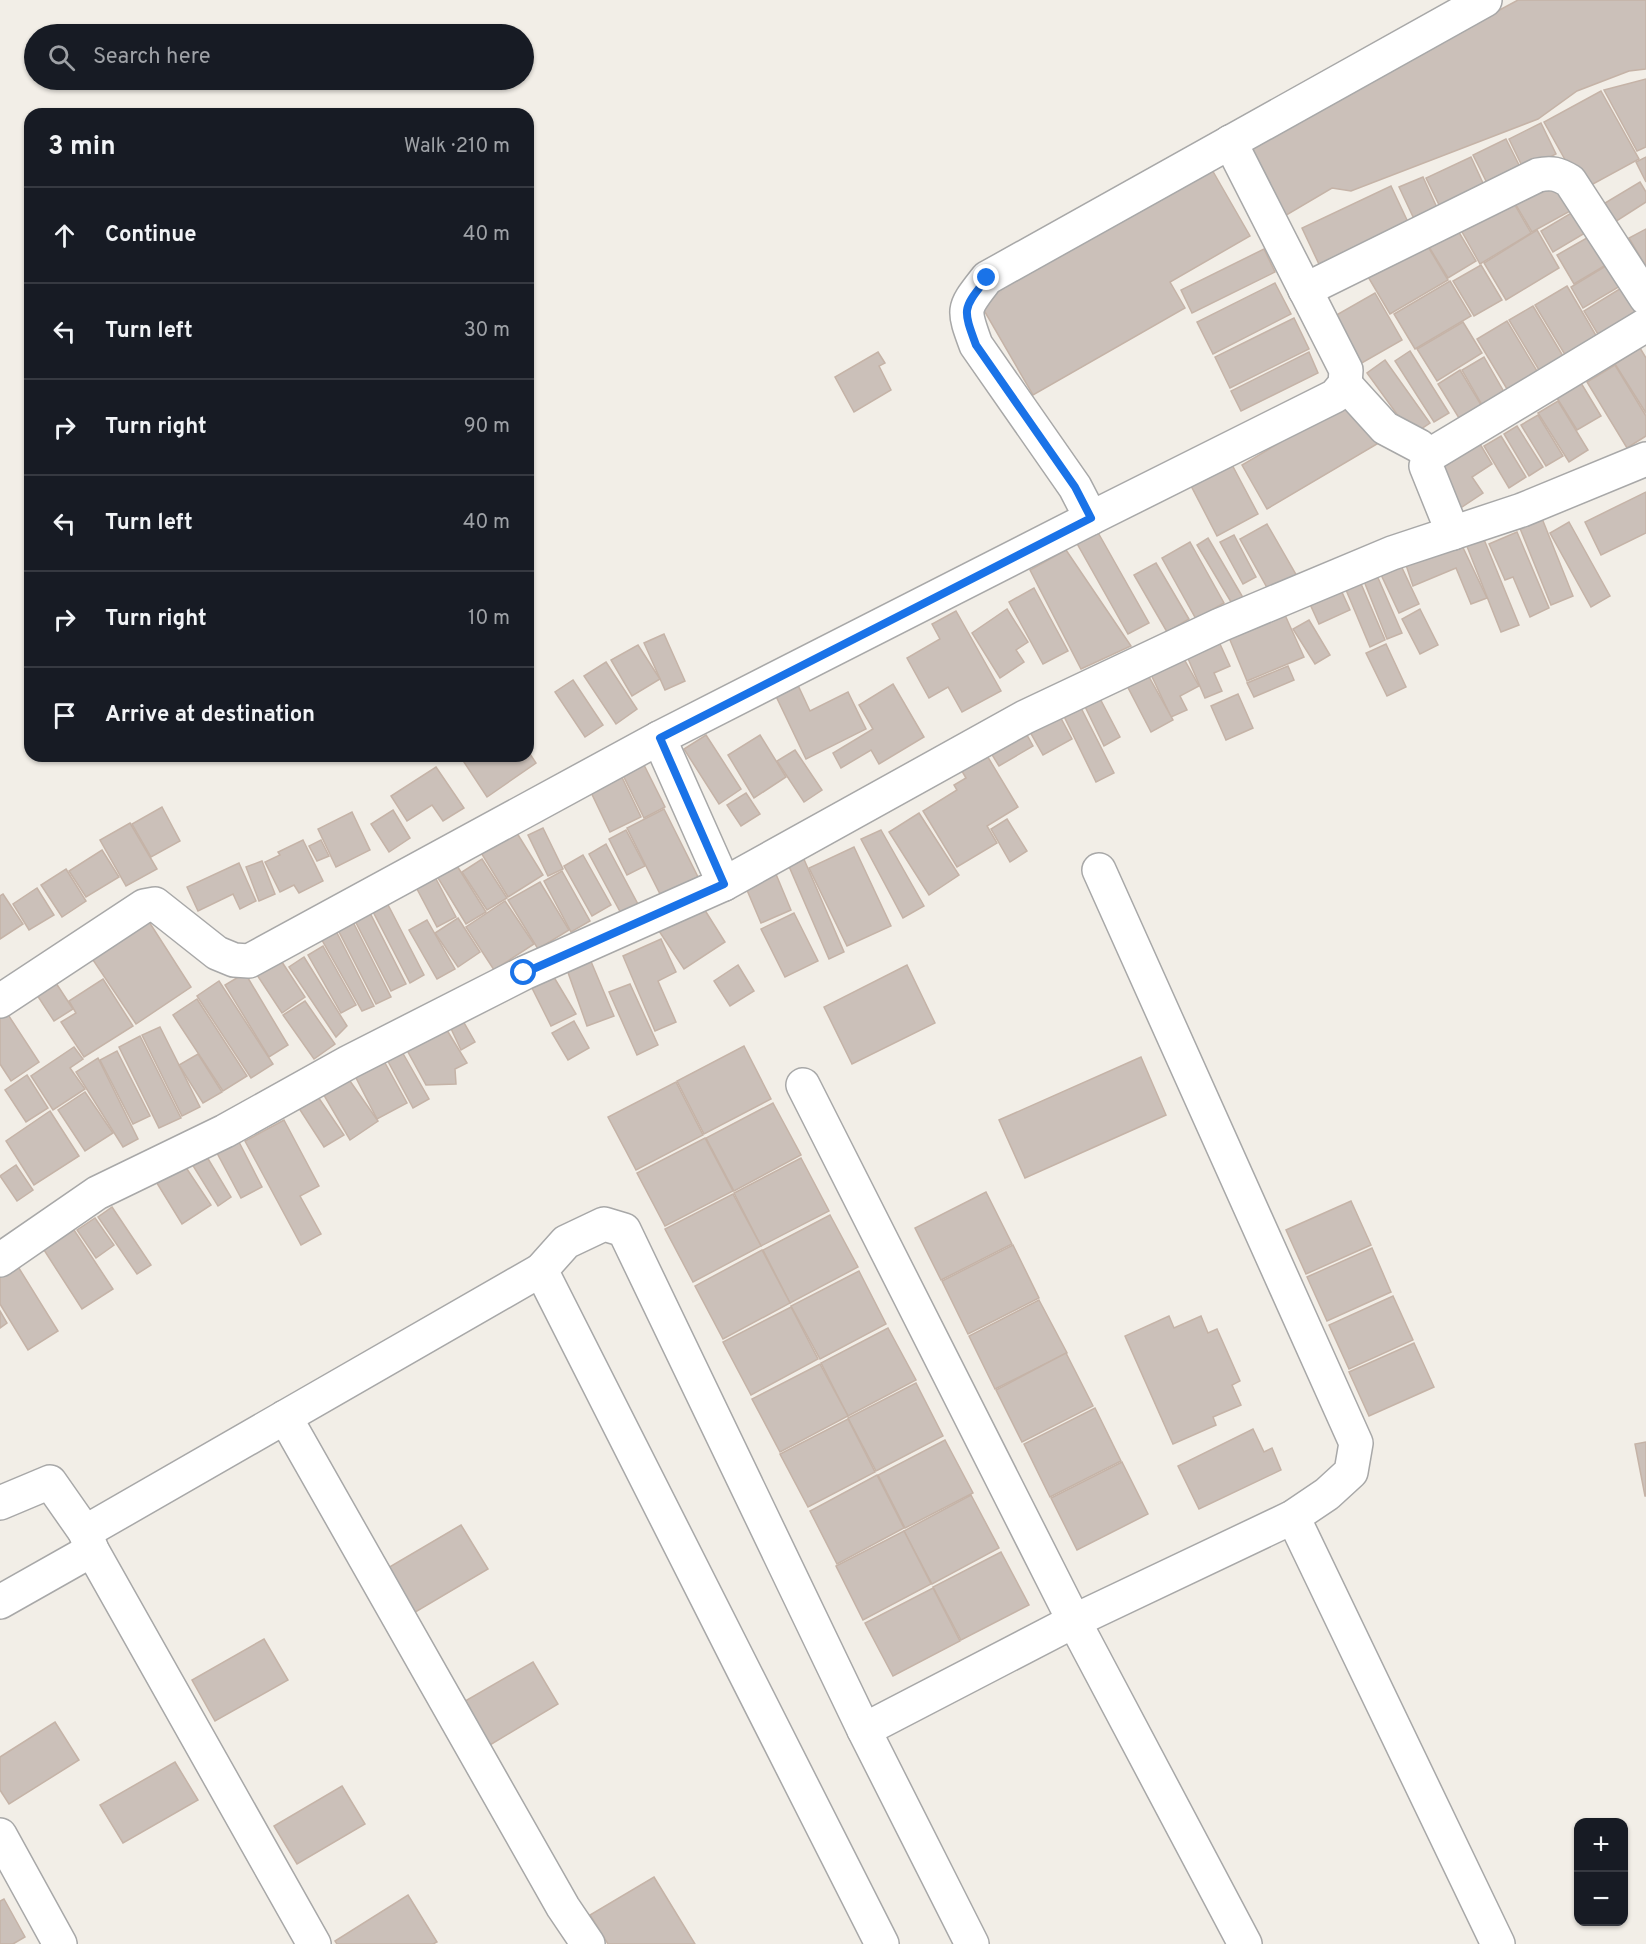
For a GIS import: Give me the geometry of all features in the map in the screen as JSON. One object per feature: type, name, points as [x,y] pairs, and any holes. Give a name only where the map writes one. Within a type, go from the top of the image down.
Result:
[{"type":"street","points":[[1091,518],[1075,487],[976,345],[967,321],[967,305],[987,278],[1485,0]]},
{"type":"street","points":[[0,1001],[144,906],[155,904],[217,953],[234,960],[249,961],[660,738],[1335,396],[1345,384],[1346,370],[1230,142]]},
{"type":"street","points":[[1305,290],[1538,175],[1551,173],[1570,181],[1646,298]]},
{"type":"street","points":[[1453,533],[1426,466],[1430,455],[1646,325]]},
{"type":"street","points":[[1345,384],[1385,428],[1419,446],[1430,455]]},
{"type":"street","points":[[0,1260],[97,1192],[225,1131],[349,1062],[524,973],[724,884],[1025,717],[1221,626],[1392,553],[1522,510],[1646,459]]},
{"type":"street","points":[[660,738],[724,884]]},
{"type":"street","points":[[864,1730],[1074,1621],[1293,1517],[1327,1494],[1351,1472],[1356,1443],[1099,870]]},
{"type":"street","points":[[803,1085],[1074,1621],[1245,1944]]},
{"type":"street","points":[[0,1602],[89,1541],[285,1417],[541,1270],[566,1242],[604,1224],[624,1230],[864,1730],[972,1944]]},
{"type":"street","points":[[541,1270],[882,1944]]},
{"type":"street","points":[[285,1417],[563,1907],[588,1944]]},
{"type":"street","points":[[0,1503],[50,1482],[89,1541],[314,1944]]},
{"type":"street","points":[[1293,1517],[1498,1944]]},
{"type":"street","points":[[0,1835],[60,1944]]},
{"type":"building","points":[[1518,0],[1646,0],[1646,69],[1629,71],[1577,91],[1538,119],[1351,191],[1332,188],[1278,220],[1240,150]]},
{"type":"building","points":[[1646,79],[1646,147],[1637,151],[1604,90]]},
{"type":"building","points":[[1601,91],[1639,159],[1582,190],[1544,122]]},
{"type":"building","points":[[1541,123],[1556,154],[1524,170],[1509,139]]},
{"type":"building","points":[[1506,139],[1520,167],[1487,183],[1473,155]]},
{"type":"building","points":[[1471,157],[1488,194],[1444,215],[1426,178]]},
{"type":"building","points":[[1646,157],[1646,182],[1636,162]]},
{"type":"building","points":[[1211,168],[1250,236],[1170,282],[1185,308],[1033,395],[978,300]]},
{"type":"building","points":[[1423,177],[1438,210],[1415,221],[1399,187]]},
{"type":"building","points":[[1552,177],[1572,210],[1532,232],[1513,200]]},
{"type":"building","points":[[1640,182],[1646,192],[1646,202],[1615,222],[1605,203]]},
{"type":"building","points":[[1391,186],[1414,235],[1325,277],[1302,228]]},
{"type":"building","points":[[1512,200],[1531,233],[1480,264],[1461,230]]},
{"type":"building","points":[[1573,212],[1585,233],[1553,252],[1541,231]]},
{"type":"building","points":[[1454,224],[1476,261],[1448,278],[1426,242]]},
{"type":"building","points":[[1646,229],[1646,267],[1629,238]]},
{"type":"building","points":[[1537,230],[1559,268],[1506,300],[1484,263]]},
{"type":"building","points":[[1599,231],[1616,259],[1574,284],[1557,255]]},
{"type":"building","points":[[1421,235],[1448,280],[1390,314],[1364,270]]},
{"type":"building","points":[[1264,249],[1275,272],[1192,313],[1181,290]]},
{"type":"building","points":[[1614,261],[1627,282],[1583,308],[1571,287]]},
{"type":"building","points":[[1481,265],[1502,300],[1474,316],[1453,281]]},
{"type":"building","points":[[1450,281],[1471,316],[1415,349],[1394,314]]},
{"type":"building","points":[[1275,283],[1291,314],[1213,354],[1197,322]]},
{"type":"building","points":[[1626,285],[1646,318],[1605,346],[1584,311]]},
{"type":"building","points":[[1567,286],[1601,344],[1570,363],[1535,305]]},
{"type":"building","points":[[1375,293],[1402,340],[1353,368],[1326,321]]},
{"type":"building","points":[[1533,306],[1569,366],[1545,380],[1509,320]]},
{"type":"building","points":[[1294,318],[1309,349],[1230,388],[1215,357]]},
{"type":"building","points":[[1507,321],[1543,381],[1513,399],[1477,339]]},
{"type":"building","points":[[1463,322],[1482,353],[1437,381],[1417,349]]},
{"type":"building","points":[[1640,348],[1646,358],[1646,413],[1615,364]]},
{"type":"building","points":[[1410,351],[1449,413],[1434,422],[1395,361]]},
{"type":"building","points":[[878,352],[885,363],[879,366],[891,390],[854,412],[835,377]]},
{"type":"building","points":[[1309,352],[1318,373],[1241,411],[1231,391]]},
{"type":"building","points":[[1484,357],[1511,404],[1489,417],[1462,370]]},
{"type":"building","points":[[1385,360],[1430,423],[1412,435],[1367,373]]},
{"type":"building","points":[[1615,365],[1646,416],[1646,436],[1627,448],[1587,382]]},
{"type":"building","points":[[1460,370],[1489,418],[1467,431],[1438,384]]},
{"type":"building","points":[[1581,383],[1601,416],[1577,430],[1557,398]]},
{"type":"building","points":[[1352,400],[1377,444],[1267,509],[1242,465]]},
{"type":"building","points":[[1558,401],[1588,450],[1569,462],[1538,413]]},
{"type":"building","points":[[1538,415],[1563,456],[1546,466],[1521,425]]},
{"type":"building","points":[[1517,426],[1543,467],[1529,476],[1504,434]]},
{"type":"building","points":[[1501,436],[1526,477],[1509,488],[1484,446]]},
{"type":"building","points":[[1480,444],[1492,464],[1472,477],[1483,493],[1456,511],[1432,474]]},
{"type":"building","points":[[1229,459],[1258,514],[1217,536],[1188,480]]},
{"type":"building","points":[[1646,492],[1646,533],[1601,555],[1585,522]]},
{"type":"building","points":[[1541,516],[1573,596],[1551,605],[1519,526]]},
{"type":"building","points":[[1569,522],[1610,596],[1591,607],[1550,533]]},
{"type":"building","points":[[1267,524],[1298,578],[1270,593],[1240,539]]},
{"type":"building","points":[[1096,529],[1149,623],[1128,634],[1075,540]]},
{"type":"building","points":[[1517,532],[1549,608],[1530,617],[1513,577],[1505,580],[1489,544]]},
{"type":"building","points":[[1234,535],[1256,577],[1243,584],[1220,542]]},
{"type":"building","points":[[1458,537],[1487,598],[1471,604],[1456,568],[1413,586],[1403,556]]},
{"type":"building","points":[[1483,537],[1519,625],[1501,632],[1466,544]]},
{"type":"building","points":[[1208,538],[1245,601],[1234,607],[1197,545]]},
{"type":"building","points":[[1190,542],[1224,603],[1196,619],[1162,558]]},
{"type":"building","points":[[1066,550],[1131,646],[1081,669],[1030,570]]},
{"type":"building","points":[[1396,555],[1419,604],[1399,613],[1376,564]]},
{"type":"building","points":[[1156,563],[1189,619],[1167,632],[1134,575]]},
{"type":"building","points":[[1372,564],[1402,633],[1387,639],[1360,571]]},
{"type":"building","points":[[1356,572],[1385,640],[1370,647],[1341,578]]},
{"type":"building","points":[[1336,579],[1350,610],[1319,624],[1305,593]]},
{"type":"building","points":[[1034,588],[1068,651],[1043,664],[1009,602]]},
{"type":"building","points":[[1280,604],[1304,657],[1247,681],[1225,628]]},
{"type":"building","points":[[1007,609],[1028,642],[1016,650],[1024,662],[1000,678],[972,633]]},
{"type":"building","points":[[1420,609],[1438,645],[1420,654],[1402,619]]},
{"type":"building","points":[[956,611],[1001,691],[962,712],[948,687],[929,698],[907,658],[940,639],[932,624]]},
{"type":"building","points":[[1309,620],[1330,655],[1315,664],[1293,629]]},
{"type":"building","points":[[1215,633],[1230,666],[1214,673],[1222,691],[1205,698],[1183,647]]},
{"type":"building","points":[[664,634],[685,681],[665,690],[644,643]]},
{"type":"building","points":[[1386,644],[1406,687],[1387,696],[1366,653]]},
{"type":"building","points":[[638,645],[660,679],[632,696],[611,660]]},
{"type":"building","points":[[1179,650],[1199,686],[1180,696],[1187,710],[1171,717],[1146,664]]},
{"type":"building","points":[[606,662],[637,709],[616,724],[584,676]]},
{"type":"building","points":[[1143,666],[1173,720],[1151,732],[1122,676]]},
{"type":"building","points":[[1288,666],[1294,680],[1254,697],[1247,683]]},
{"type":"building","points":[[573,680],[603,725],[585,737],[555,692]]},
{"type":"building","points":[[796,681],[810,711],[848,692],[866,729],[806,759],[774,692]]},
{"type":"building","points":[[893,684],[924,737],[879,764],[871,750],[841,768],[833,753],[873,729],[859,705]]},
{"type":"building","points":[[1095,689],[1120,737],[1104,746],[1080,696]]},
{"type":"building","points":[[1238,694],[1253,728],[1226,740],[1211,706]]},
{"type":"building","points":[[1076,698],[1114,773],[1096,782],[1059,706]]},
{"type":"building","points":[[1055,707],[1072,739],[1043,755],[1025,723]]},
{"type":"building","points":[[1021,724],[1033,746],[999,766],[986,745]]},
{"type":"building","points":[[706,735],[741,789],[719,804],[684,749]]},
{"type":"building","points":[[760,735],[786,777],[754,798],[728,755]]},
{"type":"building","points":[[980,744],[1018,807],[987,826],[997,843],[957,867],[923,811],[957,790],[954,785],[966,778],[955,759]]},
{"type":"building","points":[[795,750],[822,790],[804,802],[777,761]]},
{"type":"building","points":[[641,759],[665,807],[644,818],[620,769]]},
{"type":"building","points":[[534,760],[536,763],[487,797],[464,762],[534,762]]},
{"type":"building","points":[[436,767],[464,808],[443,821],[432,805],[407,821],[391,796]]},
{"type":"building","points":[[618,769],[641,817],[610,832],[587,784]]},
{"type":"building","points":[[746,793],[760,814],[741,826],[727,805]]},
{"type":"building","points":[[162,807],[180,841],[151,857],[132,824]]},
{"type":"building","points":[[664,809],[698,877],[661,896],[627,828]]},
{"type":"building","points":[[393,810],[410,838],[389,852],[371,824]]},
{"type":"building","points":[[352,812],[370,850],[336,867],[318,829]]},
{"type":"building","points":[[919,813],[959,875],[929,895],[889,832]]},
{"type":"building","points":[[1007,819],[1027,851],[1010,862],[991,829]]},
{"type":"building","points":[[130,823],[157,869],[126,886],[100,840]]},
{"type":"building","points":[[543,828],[563,869],[548,876],[528,835]]},
{"type":"building","points":[[515,830],[543,875],[508,897],[480,851]]},
{"type":"building","points":[[626,830],[645,866],[627,875],[609,839]]},
{"type":"building","points":[[881,830],[924,906],[903,918],[861,839]]},
{"type":"building","points":[[303,840],[323,881],[299,893],[294,885],[280,892],[265,862],[280,855],[278,852]]},
{"type":"building","points":[[321,840],[329,856],[317,861],[309,846]]},
{"type":"building","points":[[606,844],[640,908],[623,917],[589,854]]},
{"type":"building","points":[[854,847],[891,926],[847,946],[809,868]]},
{"type":"building","points":[[102,850],[119,877],[86,897],[69,871]]},
{"type":"building","points":[[583,855],[611,905],[592,916],[564,866]]},
{"type":"building","points":[[803,857],[844,952],[829,959],[788,864]]},
{"type":"building","points":[[482,859],[507,898],[487,910],[462,872]]},
{"type":"building","points":[[262,861],[275,894],[259,901],[246,867]]},
{"type":"building","points":[[454,861],[486,912],[466,924],[435,873]]},
{"type":"building","points":[[239,863],[256,901],[240,909],[233,894],[198,911],[187,887]]},
{"type":"building","points":[[773,867],[791,910],[761,923],[744,883]]},
{"type":"building","points":[[66,869],[86,901],[62,917],[41,885]]},
{"type":"building","points":[[562,871],[590,921],[571,932],[544,881]]},
{"type":"building","points":[[435,877],[456,917],[437,927],[416,887]]},
{"type":"building","points":[[540,882],[569,930],[538,949],[508,900]]},
{"type":"building","points":[[37,888],[54,915],[29,930],[13,904]]},
{"type":"building","points":[[3,894],[23,924],[0,939],[0,896]]},
{"type":"building","points":[[383,895],[424,975],[410,983],[368,902]]},
{"type":"building","points":[[505,901],[534,944],[494,970],[466,927]]},
{"type":"building","points":[[365,903],[406,984],[391,991],[350,911]]},
{"type":"building","points":[[701,904],[725,942],[684,969],[659,931]]},
{"type":"building","points":[[794,913],[818,961],[785,977],[761,929]]},
{"type":"building","points":[[144,914],[191,987],[136,1024],[87,951]]},
{"type":"building","points":[[350,916],[391,997],[376,1004],[335,924]]},
{"type":"building","points":[[458,918],[480,952],[458,967],[435,933]]},
{"type":"building","points":[[427,920],[455,969],[437,979],[409,930]]},
{"type":"building","points":[[333,925],[374,1006],[362,1011],[318,933]]},
{"type":"building","points":[[661,939],[676,972],[658,981],[676,1022],[655,1031],[623,956]]},
{"type":"building","points":[[323,946],[356,1005],[341,1013],[308,955]]},
{"type":"building","points":[[587,952],[614,1016],[587,1026],[565,964]]},
{"type":"building","points":[[304,957],[347,1026],[336,1037],[289,967]]},
{"type":"building","points":[[280,959],[305,997],[282,1013],[257,975]]},
{"type":"building","points":[[738,965],[754,991],[730,1006],[714,981]]},
{"type":"building","points":[[907,965],[935,1023],[852,1064],[824,1007]]},
{"type":"building","points":[[549,969],[576,1014],[551,1026],[528,980]]},
{"type":"building","points":[[245,973],[288,1045],[269,1057],[225,985]]},
{"type":"building","points":[[103,979],[133,1026],[84,1057],[61,1022],[76,1013],[69,1001]]},
{"type":"building","points":[[54,980],[73,1009],[54,1021],[35,992]]},
{"type":"building","points":[[219,981],[273,1064],[251,1078],[197,996]]},
{"type":"building","points":[[630,984],[658,1045],[637,1055],[609,992]]},
{"type":"building","points":[[197,999],[247,1076],[223,1091],[173,1015]]},
{"type":"building","points":[[305,1001],[335,1044],[314,1059],[283,1015]]},
{"type":"building","points":[[5,1010],[39,1062],[11,1081],[0,1064],[0,1014]]},
{"type":"building","points":[[459,1014],[475,1042],[461,1050],[446,1018]]},
{"type":"building","points":[[574,1021],[589,1048],[568,1060],[552,1033]]},
{"type":"building","points":[[442,1022],[467,1063],[455,1069],[456,1084],[426,1085],[402,1041]]},
{"type":"building","points":[[160,1027],[200,1107],[182,1116],[142,1035]]},
{"type":"building","points":[[140,1036],[181,1118],[159,1128],[119,1047]]},
{"type":"building","points":[[397,1043],[429,1099],[413,1108],[383,1052]]},
{"type":"building","points":[[744,1046],[771,1099],[704,1134],[677,1081]]},
{"type":"building","points":[[74,1047],[83,1059],[70,1068],[85,1089],[53,1110],[31,1076]]},
{"type":"building","points":[[117,1051],[150,1116],[133,1124],[100,1060]]},
{"type":"building","points":[[379,1052],[407,1103],[377,1119],[350,1066]]},
{"type":"building","points":[[198,1054],[222,1092],[203,1103],[179,1065]]},
{"type":"building","points":[[1141,1057],[1166,1115],[1025,1178],[999,1120]]},
{"type":"building","points":[[98,1058],[138,1139],[123,1147],[76,1072]]},
{"type":"building","points":[[343,1071],[378,1121],[350,1140],[318,1085]]},
{"type":"building","points":[[27,1075],[48,1108],[26,1122],[5,1090]]},
{"type":"building","points":[[676,1082],[703,1135],[636,1170],[608,1117]]},
{"type":"building","points":[[312,1088],[344,1135],[324,1147],[293,1099]]},
{"type":"building","points":[[85,1092],[113,1133],[85,1151],[58,1110]]},
{"type":"building","points":[[773,1103],[801,1155],[734,1191],[706,1138]]},
{"type":"building","points":[[50,1111],[79,1156],[34,1185],[6,1141]]},
{"type":"building","points":[[284,1120],[319,1186],[300,1196],[321,1234],[301,1245],[245,1141]]},
{"type":"building","points":[[705,1138],[733,1191],[665,1226],[637,1173]]},
{"type":"building","points":[[239,1142],[262,1187],[241,1198],[217,1153]]},
{"type":"building","points":[[201,1147],[231,1197],[218,1206],[187,1156]]},
{"type":"building","points":[[801,1158],[829,1211],[761,1246],[734,1193]]},
{"type":"building","points":[[181,1160],[211,1205],[182,1224],[152,1175]]},
{"type":"building","points":[[16,1165],[33,1190],[17,1201],[0,1176]]},
{"type":"building","points":[[986,1192],[1012,1244],[941,1280],[915,1228]]},
{"type":"building","points":[[733,1194],[761,1246],[693,1282],[665,1229]]},
{"type":"building","points":[[1351,1201],[1371,1245],[1306,1274],[1286,1230]]},
{"type":"building","points":[[112,1207],[151,1265],[137,1274],[98,1217]]},
{"type":"building","points":[[830,1215],[858,1267],[790,1303],[763,1250]]},
{"type":"building","points":[[95,1218],[114,1245],[96,1258],[77,1230]]},
{"type":"building","points":[[74,1230],[113,1289],[82,1309],[44,1250]]},
{"type":"building","points":[[1013,1245],[1039,1298],[968,1334],[942,1281]]},
{"type":"building","points":[[1372,1248],[1391,1292],[1327,1321],[1307,1277]]},
{"type":"building","points":[[762,1250],[790,1303],[723,1339],[695,1286]]},
{"type":"building","points":[[17,1265],[58,1331],[28,1350],[0,1304],[0,1276]]},
{"type":"building","points":[[859,1271],[886,1324],[820,1359],[791,1306]]},
{"type":"building","points":[[1393,1296],[1413,1340],[1349,1369],[1329,1325]]},
{"type":"building","points":[[1039,1300],[1067,1353],[995,1389],[969,1336]]},
{"type":"building","points":[[791,1307],[818,1359],[751,1395],[723,1342]]},
{"type":"building","points":[[0,1311],[7,1323],[0,1328]]},
{"type":"building","points":[[1169,1316],[1174,1328],[1201,1316],[1208,1333],[1217,1329],[1240,1381],[1232,1385],[1241,1405],[1213,1417],[1216,1425],[1173,1444],[1125,1336]]},
{"type":"building","points":[[888,1328],[916,1380],[848,1416],[821,1363]]},
{"type":"building","points":[[1414,1343],[1434,1387],[1369,1416],[1349,1372]]},
{"type":"building","points":[[1066,1353],[1093,1406],[1022,1442],[996,1390]]},
{"type":"building","points":[[820,1364],[848,1416],[780,1452],[752,1399]]},
{"type":"building","points":[[916,1383],[943,1436],[876,1471],[848,1418]]},
{"type":"building","points":[[1095,1408],[1121,1461],[1050,1497],[1024,1444]]},
{"type":"building","points":[[848,1419],[875,1472],[808,1507],[780,1454]]},
{"type":"building","points":[[1253,1429],[1264,1452],[1272,1448],[1281,1470],[1199,1509],[1178,1466]]},
{"type":"building","points":[[945,1440],[973,1493],[905,1528],[878,1475]]},
{"type":"building","points":[[1646,1442],[1646,1496],[1645,1496],[1635,1444]]},
{"type":"building","points":[[1122,1462],[1148,1514],[1077,1550],[1051,1498]]},
{"type":"building","points":[[877,1475],[904,1528],[837,1564],[810,1511]]},
{"type":"building","points":[[971,1495],[999,1548],[932,1584],[904,1531]]},
{"type":"building","points":[[461,1525],[488,1569],[407,1617],[381,1572]]},
{"type":"building","points":[[904,1531],[931,1584],[863,1620],[836,1566]]},
{"type":"building","points":[[1001,1552],[1029,1605],[961,1640],[933,1587]]},
{"type":"building","points":[[933,1588],[960,1641],[893,1676],[865,1623]]},
{"type":"building","points":[[264,1639],[288,1680],[215,1721],[192,1680]]},
{"type":"building","points":[[533,1662],[558,1704],[485,1748],[460,1704]]},
{"type":"building","points":[[55,1722],[79,1760],[9,1804],[0,1790],[0,1757]]},
{"type":"building","points":[[175,1762],[198,1800],[123,1843],[100,1805]]},
{"type":"building","points":[[342,1786],[365,1824],[297,1864],[274,1826]]},
{"type":"building","points":[[654,1877],[695,1944],[608,1944],[590,1915]]},
{"type":"building","points":[[408,1895],[437,1942],[433,1944],[337,1944],[335,1941]]},
{"type":"building","points":[[4,1899],[25,1937],[13,1944],[0,1944],[0,1901]]},
{"type":"route","points":[[524,973],[724,884],[660,738],[1091,518],[1075,487],[976,345],[967,321],[967,305],[987,278]]}]
